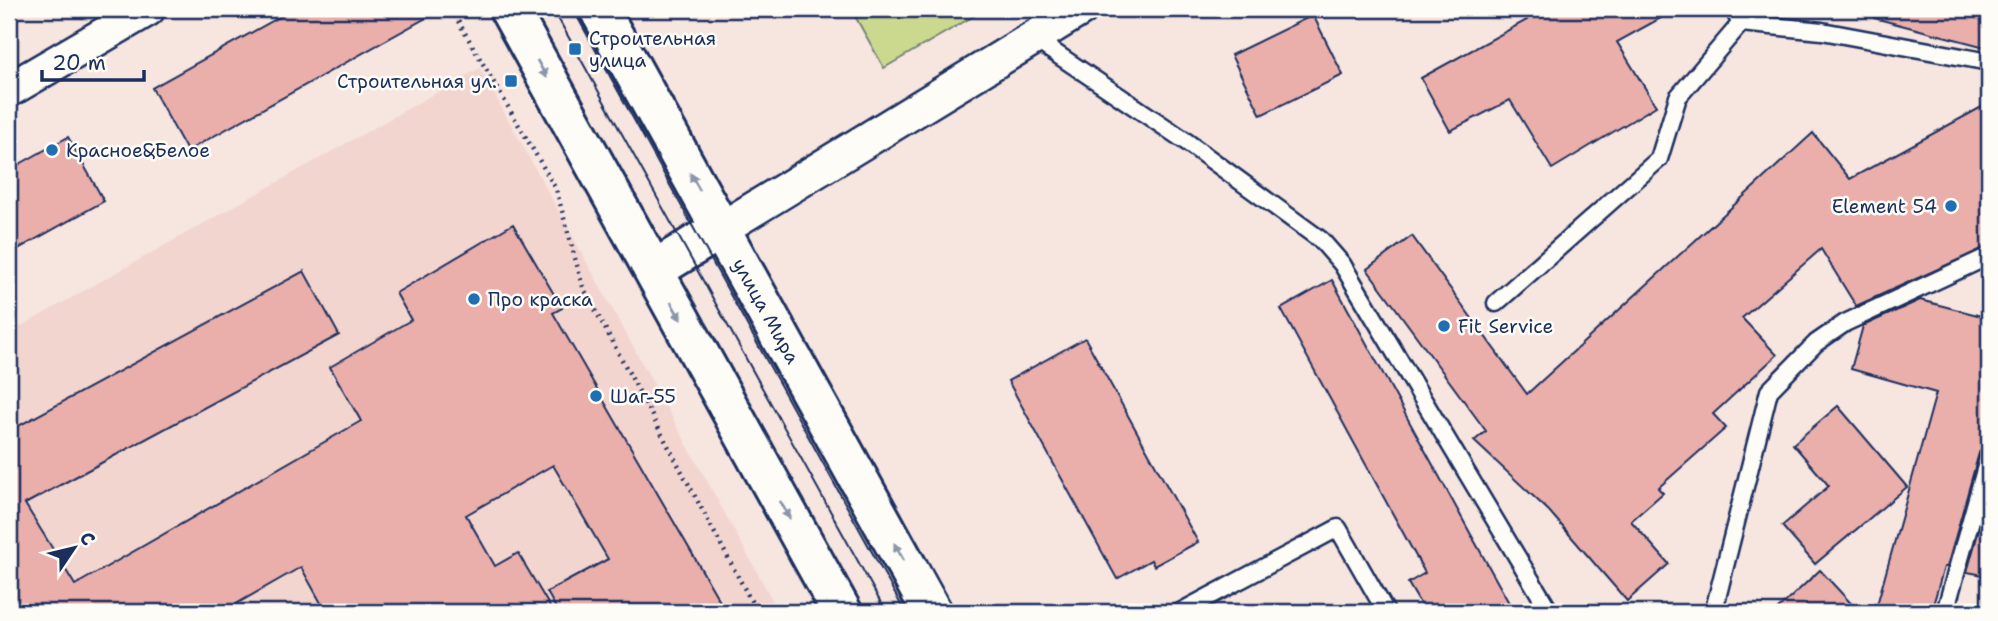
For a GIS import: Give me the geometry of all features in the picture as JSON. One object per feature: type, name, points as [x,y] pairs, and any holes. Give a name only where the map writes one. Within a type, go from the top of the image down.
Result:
[{"type":"street","points":[[9,90],[148,9]]},
{"type":"street","points":[[509,9],[842,612]]},
{"type":"street","name":"улица Мира","points":[[599,9],[932,612]]},
{"type":"street","points":[[653,270],[1081,9]]},
{"type":"lane","points":[[1496,303],[1659,159],[1678,97],[1737,16],[1989,62]]},
{"type":"lane","points":[[1033,38],[1184,140],[1321,240],[1342,264],[1550,612]]},
{"type":"lane","points":[[1714,611],[1769,391],[1816,343],[1845,323],[1989,256]]},
{"type":"lane","points":[[1945,612],[1989,456]]},
{"type":"lane","points":[[1180,612],[1338,528],[1386,612]]},
{"type":"path","points":[[451,9],[556,189],[583,287],[757,612]]},
{"type":"shaded area","points":[[480,68],[779,612],[9,612],[9,333]]},
{"type":"green space","points":[[851,9],[986,9],[884,68]]},
{"type":"building","points":[[294,9],[442,9],[187,151],[152,88]]},
{"type":"building","points":[[1520,9],[1677,9],[1617,42],[1656,106],[1552,169],[1510,100],[1450,131],[1421,78],[1527,20]]},
{"type":"building","points":[[1875,9],[1989,9],[1989,48],[1874,18]]},
{"type":"building","points":[[1313,15],[1343,75],[1261,115],[1231,55]]},
{"type":"building","points":[[1989,103],[1989,246],[1856,306],[1821,249],[1742,318],[1777,355],[1713,414],[1726,428],[1658,488],[1663,493],[1631,521],[1669,564],[1627,601],[1549,511],[1474,441],[1486,431],[1367,269],[1412,236],[1527,394],[1813,133],[1850,179]]},
{"type":"building","points":[[68,137],[104,201],[9,254],[9,170]]},
{"type":"building","points":[[513,224],[562,308],[553,313],[726,612],[558,612],[547,592],[608,559],[553,465],[466,515],[495,566],[518,553],[553,612],[326,612],[301,567],[222,612],[9,612],[9,431],[304,271],[339,335],[25,504],[75,585],[361,421],[330,367],[411,320],[396,293]]},
{"type":"building","points":[[1332,280],[1514,612],[1425,612],[1408,583],[1425,573],[1281,309]]},
{"type":"building","points":[[1920,300],[1989,318],[1989,446],[1982,448],[1979,453],[1947,567],[1944,567],[1931,612],[1875,612],[1936,393],[1851,369],[1863,326]]},
{"type":"building","points":[[1085,338],[1198,542],[1154,566],[1151,560],[1117,579],[1008,381]]},
{"type":"building","points":[[1838,406],[1907,487],[1815,564],[1782,526],[1829,486],[1793,444]]},
{"type":"building","points":[[1989,494],[1989,576],[1967,572]]},
{"type":"building","points":[[1820,570],[1859,612],[1775,612]]},
{"type":"tram line","points":[[553,9],[886,612]]},
{"type":"tram line","points":[[573,9],[905,612]]},
{"type":"place","name":"Строительная улица","points":[[575,49]]},
{"type":"place","name":"Строительная ул.","points":[[511,81]]},
{"type":"place","name":"Красное&Белое","points":[[52,150]]},
{"type":"place","name":"Element 54","points":[[1951,206]]},
{"type":"place","name":"Про краска","points":[[474,299]]},
{"type":"place","name":"Fit Service","points":[[1444,326]]},
{"type":"place","name":"Шаг-55","points":[[596,396]]}]
